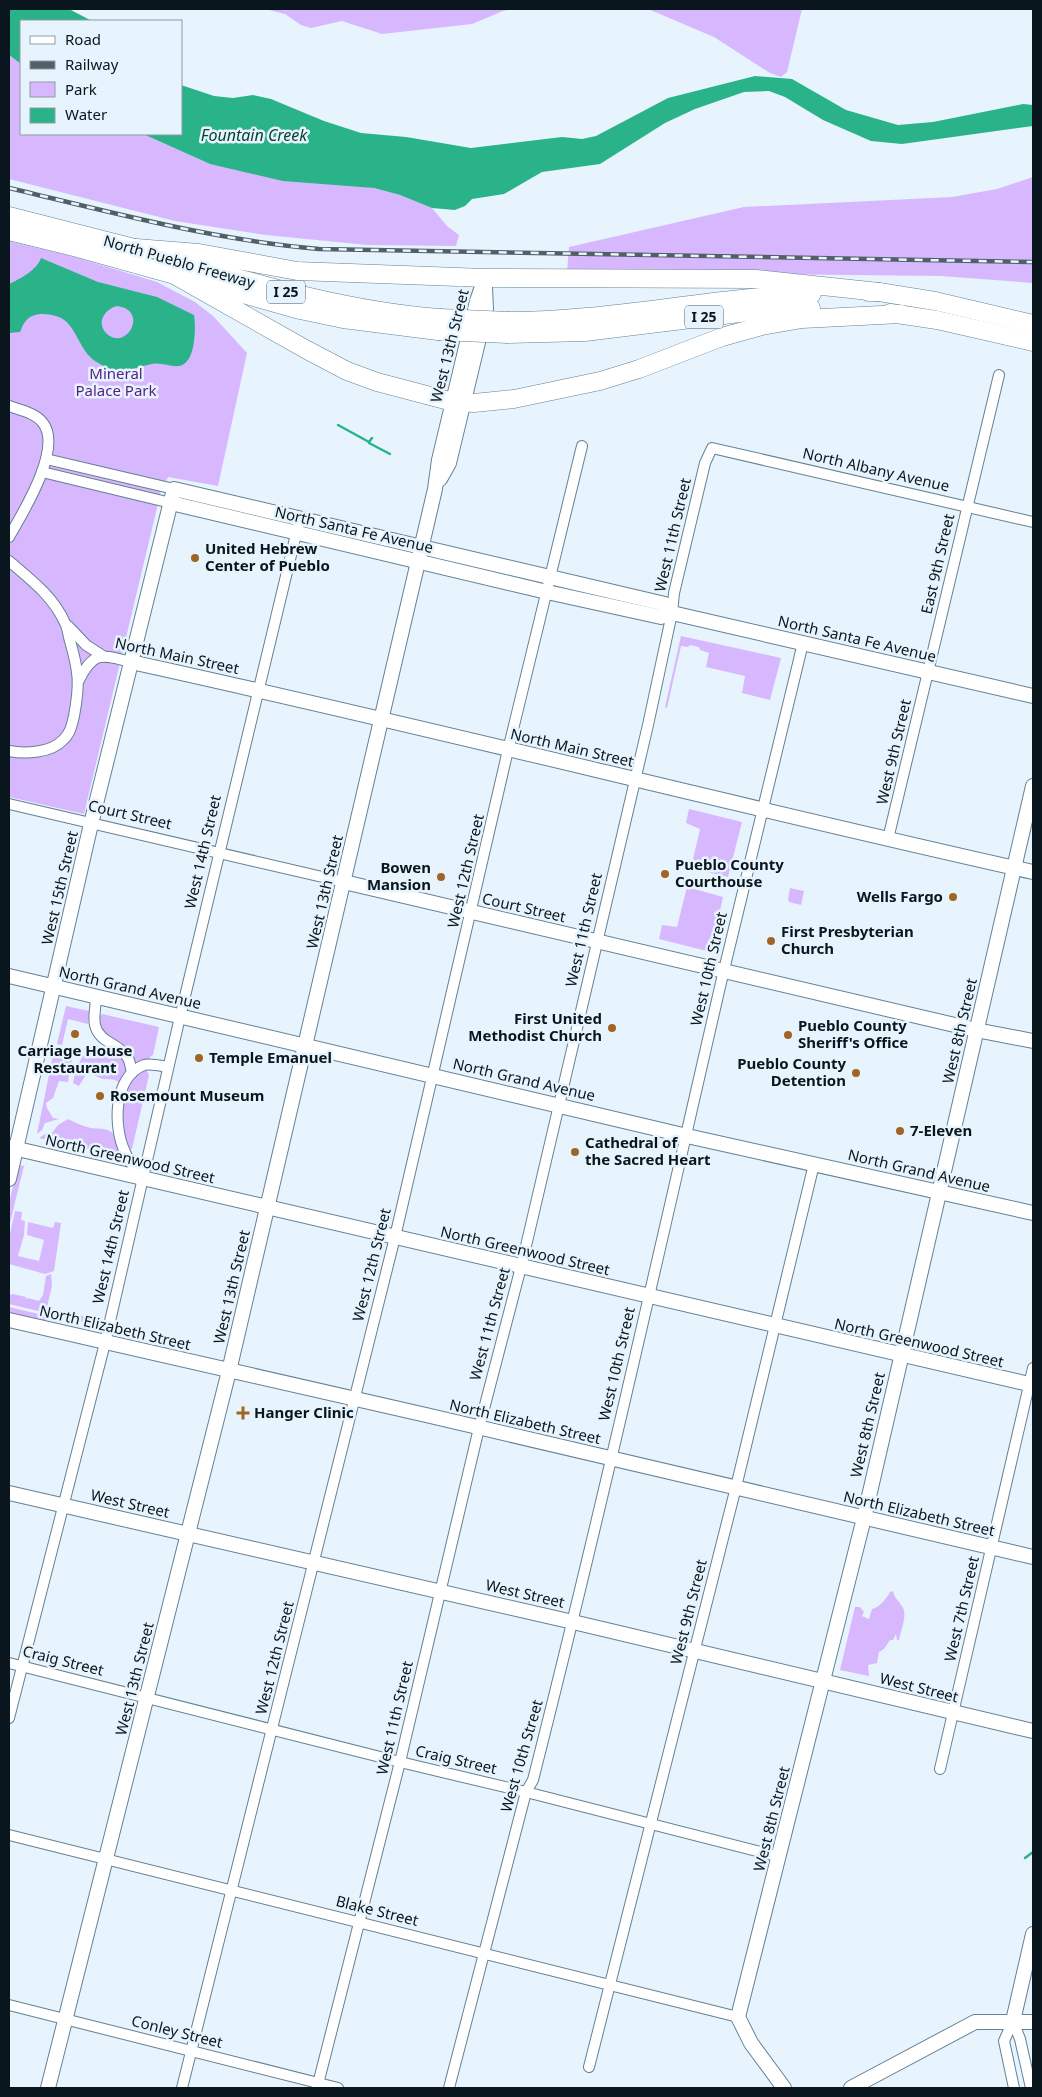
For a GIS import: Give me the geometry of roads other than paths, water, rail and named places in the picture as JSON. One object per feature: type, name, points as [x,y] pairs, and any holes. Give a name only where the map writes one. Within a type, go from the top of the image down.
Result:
[{"type":"highway","name":"North Pueblo Freeway","points":[[9,216],[136,248],[312,299],[439,325]]},
{"type":"highway","name":"North Pueblo Freeway","points":[[9,231],[78,248],[300,310],[343,319],[585,332],[728,314],[802,308],[901,314],[937,320],[1033,342]]},
{"type":"highway","points":[[136,248],[198,253],[297,271],[485,278],[756,279],[878,292]]},
{"type":"highway","points":[[176,276],[346,371],[377,382],[458,402],[514,399],[600,381],[639,369],[722,337],[762,326],[802,319],[901,314]]},
{"type":"highway","name":"North Pueblo Freeway","points":[[508,328],[758,296],[878,292],[935,301],[1033,324]]},
{"type":"street","name":"West 13th Street","points":[[48,2088],[229,1371],[382,720],[435,489],[439,460],[458,402],[477,301],[485,278]]},
{"type":"street","name":"East 9th Street","points":[[928,672],[999,375]]},
{"type":"street","points":[[9,406],[33,415],[43,423],[49,438],[42,472],[9,538]]},
{"type":"street","name":"West 12th Street","points":[[182,2088],[395,1238],[472,913],[508,750],[582,446]]},
{"type":"street","name":"North Albany Avenue","points":[[712,448],[1033,522]]},
{"type":"street","name":"West 11th Street","points":[[318,2086],[400,1762],[479,1428],[521,1267],[635,780],[672,613],[677,580],[705,463],[712,448]]},
{"type":"street","name":"North Santa Fe Avenue","points":[[46,459],[296,533],[551,578],[665,604],[672,613]]},
{"type":"street","name":"North Santa Fe Avenue","points":[[42,472],[122,490],[172,496],[300,518],[547,592],[661,617],[672,613],[1033,696]]},
{"type":"street","name":"West 15th Street","points":[[9,1179],[12,1148],[172,496]]},
{"type":"street","name":"West 14th Street","points":[[9,1718],[105,1343],[218,853],[300,518]]},
{"type":"street","name":"North Main Street","points":[[9,562],[41,588],[66,625],[86,645],[103,656]]},
{"type":"street","name":"North Main Street","points":[[66,625],[79,680]]},
{"type":"street","name":"West 10th Street","points":[[449,2088],[526,1792],[533,1780],[573,1622],[724,972],[803,642]]},
{"type":"street","name":"North Main Street","points":[[9,750],[23,752],[46,750],[62,741],[69,731],[72,722],[79,680],[88,663],[97,657],[103,656],[257,690],[1033,872]]},
{"type":"street","name":"West 9th Street","points":[[888,839],[928,672]]},
{"type":"street","name":"West 8th Street","points":[[738,2017],[780,1857],[864,1518],[1033,786]]},
{"type":"street","name":"Court Street","points":[[9,804],[724,972],[976,1030],[1033,1041]]},
{"type":"street","name":"North Grand Avenue","points":[[9,976],[687,1136],[1033,1213]]},
{"type":"street","points":[[96,997],[95,1024],[98,1032],[107,1042],[124,1052],[128,1058],[132,1073]]},
{"type":"street","points":[[142,1178],[124,1152],[119,1126],[119,1096],[124,1082],[132,1073],[148,1064],[168,1067]]},
{"type":"street","name":"North Greenwood Street","points":[[12,1148],[1031,1385]]},
{"type":"street","name":"West 9th Street","points":[[589,2067],[736,1487],[814,1164]]},
{"type":"street","name":"North Elizabeth Street","points":[[9,1320],[1033,1557]]},
{"type":"street","name":"West 7th Street","points":[[940,1769],[1031,1385],[1033,1368]]},
{"type":"street","name":"West Street","points":[[9,1493],[440,1591],[1033,1731]]},
{"type":"street","name":"Craig Street","points":[[9,1663],[780,1857]]},
{"type":"street","name":"Blake Street","points":[[9,1834],[738,2017]]},
{"type":"street","points":[[1014,2088],[1004,2041],[1013,2021],[1033,1934]]},
{"type":"street","name":"Conley Street","points":[[9,2005],[192,2051],[318,2086],[338,2088]]},
{"type":"street","points":[[738,2017],[751,2043],[784,2088]]},
{"type":"street","points":[[1013,2021],[1020,2039],[1031,2088]]},
{"type":"street","points":[[851,2088],[975,2022],[1033,2022]]},
{"type":"water","points":[[9,9],[69,9],[90,20],[20,20],[20,63],[9,55]]},
{"type":"water","name":"Fountain Creek","points":[[755,76],[792,79],[846,110],[898,125],[933,122],[1023,104],[1033,105],[1033,126],[902,144],[871,141],[823,120],[785,97],[769,91],[744,92],[695,109],[665,123],[600,164],[542,172],[504,194],[472,199],[465,206],[455,210],[432,208],[400,195],[374,188],[283,181],[210,164],[145,135],[182,135],[182,85],[214,96],[233,98],[253,95],[271,99],[324,121],[361,133],[406,137],[471,148],[562,137],[582,139],[596,136],[668,98]]},
{"type":"water","points":[[41,258],[98,282],[157,297],[194,315],[194,344],[189,359],[185,364],[179,366],[155,364],[124,372],[112,370],[89,356],[73,330],[63,319],[48,314],[31,316],[24,323],[20,332],[9,333],[9,284],[28,274]],"holes":[[[117,306],[127,309],[132,315],[133,322],[127,334],[121,338],[114,338],[106,333],[102,325],[103,316]]]},
{"type":"waterway","points":[[338,425],[369,442],[372,438]]},
{"type":"waterway","points":[[369,443],[390,454]]},
{"type":"waterway","points":[[1025,1858],[1033,1852]]},
{"type":"railway","points":[[9,188],[201,232],[279,245],[319,249],[1033,262]]},
{"type":"place","name":"United Hebrew Center of Pueblo","points":[[195,558]]},
{"type":"place","name":"Pueblo County Courthouse","points":[[665,874]]},
{"type":"place","name":"Bowen Mansion","points":[[441,877]]},
{"type":"place","name":"Wells Fargo","points":[[953,897]]},
{"type":"place","name":"First Presbyterian Church","points":[[771,941]]},
{"type":"place","name":"First United Methodist Church","points":[[612,1028]]},
{"type":"place","name":"Carriage House Restaurant","points":[[75,1034]]},
{"type":"place","name":"Pueblo County Sheriff's Office","points":[[788,1035]]},
{"type":"place","name":"Temple Emanuel","points":[[199,1058]]},
{"type":"place","name":"Pueblo County Detention","points":[[856,1073]]},
{"type":"place","name":"Rosemount Museum","points":[[100,1096]]},
{"type":"place","name":"7-Eleven","points":[[900,1131]]},
{"type":"place","name":"Cathedral of the Sacred Heart","points":[[575,1152]]},
{"type":"place","name":"Hanger Clinic","points":[[243,1413]]},
{"type":"park label","name":"Mineral Palace Park","points":[[116,382]]}]
